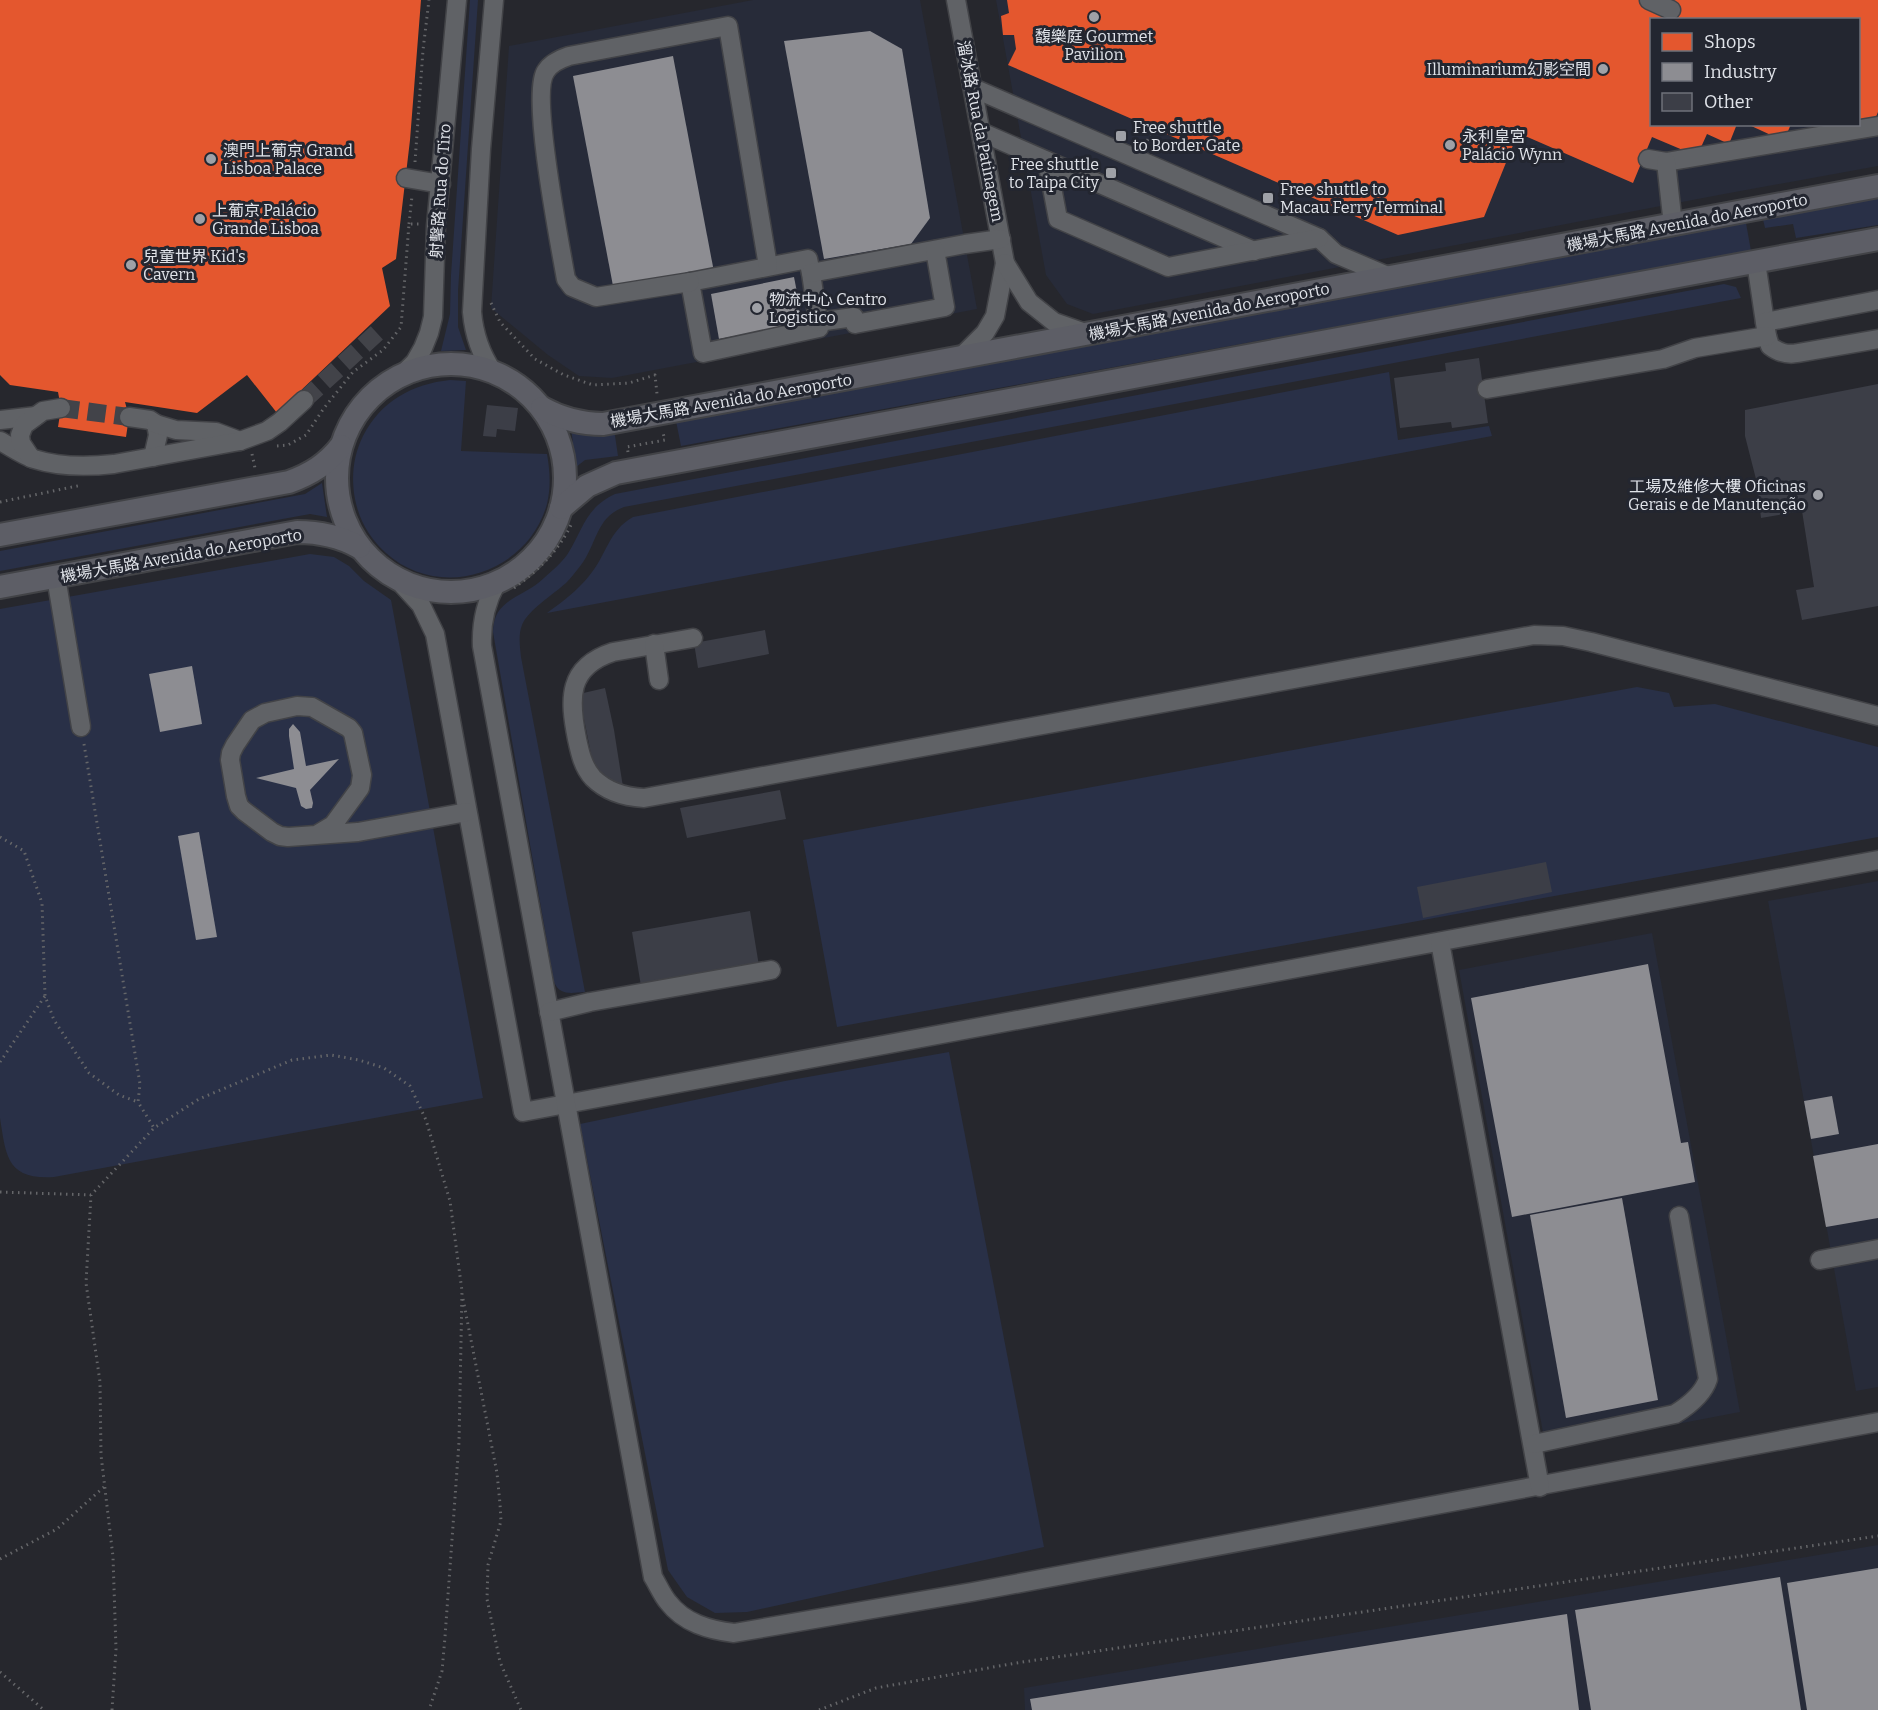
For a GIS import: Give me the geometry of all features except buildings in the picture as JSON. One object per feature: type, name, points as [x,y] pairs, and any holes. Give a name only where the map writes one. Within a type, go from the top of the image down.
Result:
[{"type":"main road","name":"機場大馬路 Avenida do Aeroporto","points":[[542,408],[571,421],[603,424],[1878,186]]},
{"type":"main road","points":[[561,508],[586,486],[616,473],[1878,240]]},
{"type":"main road","points":[[0,535],[289,482],[318,469],[331,458],[341,446],[355,416],[376,392],[404,374],[433,365],[464,364],[494,372],[520,387],[542,408],[558,439],[565,473],[561,508],[552,532],[537,553],[518,570],[496,584],[472,591],[447,593],[423,589],[399,581],[377,566],[359,548],[346,524],[338,499],[337,472],[341,446]]},
{"type":"main road","name":"機場大馬路 Avenida do Aeroporto","points":[[0,587],[297,532],[330,534],[359,548]]},
{"type":"street","name":"射擊路 Rua do Tiro","points":[[404,374],[415,362],[423,348],[433,317],[436,226],[457,0]]},
{"type":"street","points":[[494,0],[481,149],[472,312],[473,328],[478,344],[494,372]]},
{"type":"street","name":"溜冰路 Rua da Patinagem","points":[[956,0],[1005,263],[995,316],[985,333],[961,357]]},
{"type":"street","points":[[1649,0],[1671,10]]},
{"type":"street","points":[[690,282],[703,353],[819,328],[808,258],[690,282],[596,297],[572,287],[566,279],[541,122],[541,85],[545,71],[557,61],[568,56],[728,26],[768,266]]},
{"type":"street","points":[[973,88],[1319,238],[1336,254],[1390,278]]},
{"type":"street","points":[[1648,159],[1666,162],[1878,126]]},
{"type":"street","points":[[981,132],[1254,251]]},
{"type":"street","points":[[1047,161],[1058,219],[1168,267],[1319,238]]},
{"type":"street","points":[[1666,162],[1673,225]]},
{"type":"street","points":[[410,178],[441,184]]},
{"type":"street","points":[[812,273],[1001,239]]},
{"type":"street","points":[[819,322],[854,316],[855,324],[945,307],[935,250]]},
{"type":"street","points":[[1756,262],[1766,329],[1770,346],[1777,352],[1788,354],[1878,339]]},
{"type":"street","name":"溜冰路 Rua da Patinagem","points":[[1005,263],[1029,302],[1054,322],[1088,334]]},
{"type":"street","points":[[1487,389],[1663,359],[1695,348],[1878,300]]},
{"type":"street","points":[[0,441],[31,458],[50,463],[93,466],[240,441],[267,431],[304,400]]},
{"type":"street","points":[[31,458],[21,443],[20,435],[24,425],[43,411],[62,408]]},
{"type":"street","points":[[0,420],[36,417]]},
{"type":"street","points":[[129,417],[150,420],[176,430],[216,432],[240,441]]},
{"type":"street","points":[[153,457],[158,435],[156,424]]},
{"type":"street","points":[[56,577],[81,727]]},
{"type":"street","points":[[399,581],[421,605],[435,634],[523,1112],[1878,860]]},
{"type":"street","points":[[496,584],[484,614],[481,630],[482,646],[653,1577],[668,1603],[687,1619],[709,1630],[734,1633],[983,1590],[1878,1422]]},
{"type":"street","points":[[693,638],[601,656],[583,671],[573,692],[571,705],[582,758],[587,770],[602,785],[629,797],[644,798],[1534,634],[1563,636],[1591,642],[1878,716]]},
{"type":"street","points":[[654,644],[659,680]]},
{"type":"street","points":[[318,834],[333,825],[360,788],[362,775],[353,733],[346,724],[304,705],[264,713],[252,720],[231,753],[230,760],[239,806],[244,812],[280,836],[358,832],[467,812]]},
{"type":"street","points":[[1440,942],[1534,1444],[1540,1487]]},
{"type":"street","points":[[549,1012],[590,1002],[771,970]]},
{"type":"street","points":[[1534,1444],[1675,1414],[1686,1407],[1704,1389],[1708,1379],[1679,1216]]},
{"type":"street","points":[[1820,1260],[1878,1249]]},
{"type":"path","points":[[270,447],[288,445],[306,435],[353,372],[382,350],[401,327],[410,178],[429,0]]},
{"type":"path","points":[[409,224],[436,226]]},
{"type":"path","points":[[0,502],[91,483]]},
{"type":"path","points":[[81,727],[140,1084],[138,1102],[154,1128]]},
{"type":"path","points":[[0,837],[24,851],[42,903],[45,996],[54,1020],[88,1073],[119,1095],[138,1102]]},
{"type":"path","points":[[0,1062],[45,996]]},
{"type":"path","points":[[112,1710],[116,1649],[113,1569],[101,1455],[99,1382],[86,1283],[91,1195],[154,1128],[199,1099],[292,1060],[331,1055],[359,1060],[384,1068],[410,1086],[426,1120],[450,1201],[462,1291],[497,1473],[500,1504],[501,1521],[488,1565],[487,1599],[500,1662],[521,1710]]},
{"type":"path","points":[[0,1191],[91,1195]]},
{"type":"path","points":[[429,1710],[442,1671],[445,1637],[459,1442],[462,1291]]},
{"type":"path","points":[[0,1559],[57,1529],[104,1487]]},
{"type":"path","points":[[819,1710],[876,1688],[1016,1663],[1878,1536]]},
{"type":"path","points":[[0,1672],[44,1710]]},
{"type":"shaded area","points":[[470,0],[478,0],[458,291],[458,327],[466,350],[441,351],[450,314]]},
{"type":"shaded area","name":"物流中心 Centro Logistico","points":[[753,0],[920,0],[977,309],[612,378],[579,376],[548,355],[491,308],[509,46]]},
{"type":"shaded area","name":"永利皇宮 Palácio Wynn","points":[[996,0],[1878,0],[1878,166],[1093,314],[1067,304],[1046,275]]},
{"type":"shaded area","points":[[1878,196],[1878,225],[1796,238],[1793,224],[1765,228],[1762,215]]},
{"type":"shaded area","points":[[1746,223],[1751,251],[681,446],[676,421]]},
{"type":"shaded area","points":[[1724,284],[1736,287],[1741,298],[624,507],[615,512],[602,524],[581,565],[566,583],[525,619],[520,633],[521,657],[585,992],[566,993],[556,986],[493,632],[494,621],[504,605],[536,585],[559,564],[567,555],[591,513],[605,500],[615,494]]},
{"type":"shaded area","points":[[1389,372],[1398,440],[1489,426],[1492,436],[547,613],[584,581],[595,568],[618,529],[633,517]]},
{"type":"shaded area","points":[[450,380],[466,381],[461,451],[547,454],[550,479],[547,504],[537,528],[521,548],[502,563],[480,573],[456,577],[431,576],[408,568],[386,553],[375,542],[362,522],[353,483],[355,459],[360,444],[370,424],[379,413],[399,396],[411,390]]},
{"type":"shaded area","points":[[571,428],[614,429],[618,456],[585,460],[576,467]]},
{"type":"shaded area","points":[[322,483],[327,517],[310,514],[0,571],[0,551],[305,494]]},
{"type":"shaded area","points":[[310,554],[334,557],[349,566],[364,581],[391,600],[483,1098],[54,1177],[26,1174],[17,1169],[7,1154],[0,1118],[0,609]]},
{"type":"shaded area","points":[[1637,687],[1669,693],[1674,707],[1715,704],[1878,747],[1878,837],[837,1027],[803,840]]},
{"type":"shaded area","points":[[1878,881],[1878,1387],[1856,1391],[1768,901]]},
{"type":"shaded area","points":[[1652,933],[1740,1412],[1546,1449],[1459,970]]},
{"type":"shaded area","points":[[949,1052],[1044,1547],[747,1612],[715,1613],[687,1597],[668,1570],[580,1124],[785,1081]]},
{"type":"shaded area","points":[[1878,1545],[1878,1710],[1025,1710],[1024,1688]]},
{"type":"tunnel","points":[[304,400],[380,330]]},
{"type":"tunnel","points":[[61,408],[129,417]]},
{"type":"place","name":"馥樂庭 Gourmet Pavilion","points":[[1094,17]]},
{"type":"place","name":"Illuminarium幻影空間","points":[[1603,69]]},
{"type":"place","name":"Free shuttle to Border Gate","points":[[1121,136]]},
{"type":"place","name":"永利皇宮 Palácio Wynn","points":[[1450,145]]},
{"type":"place","name":"澳門上葡京 Grand Lisboa Palace","points":[[211,159]]},
{"type":"place","name":"Free shuttle to Taipa City","points":[[1111,173]]},
{"type":"place","name":"Free shuttle to Macau Ferry Terminal","points":[[1268,198]]},
{"type":"place","name":"上葡京 Palácio Grande Lisboa","points":[[200,219]]},
{"type":"place","name":"兒童世界 Kid's Cavern","points":[[131,265]]},
{"type":"place","name":"物流中心 Centro Logistico","points":[[757,308]]},
{"type":"place","name":"工場及維修大樓 Oficinas Gerais e de Manutenção","points":[[1818,495]]}]
